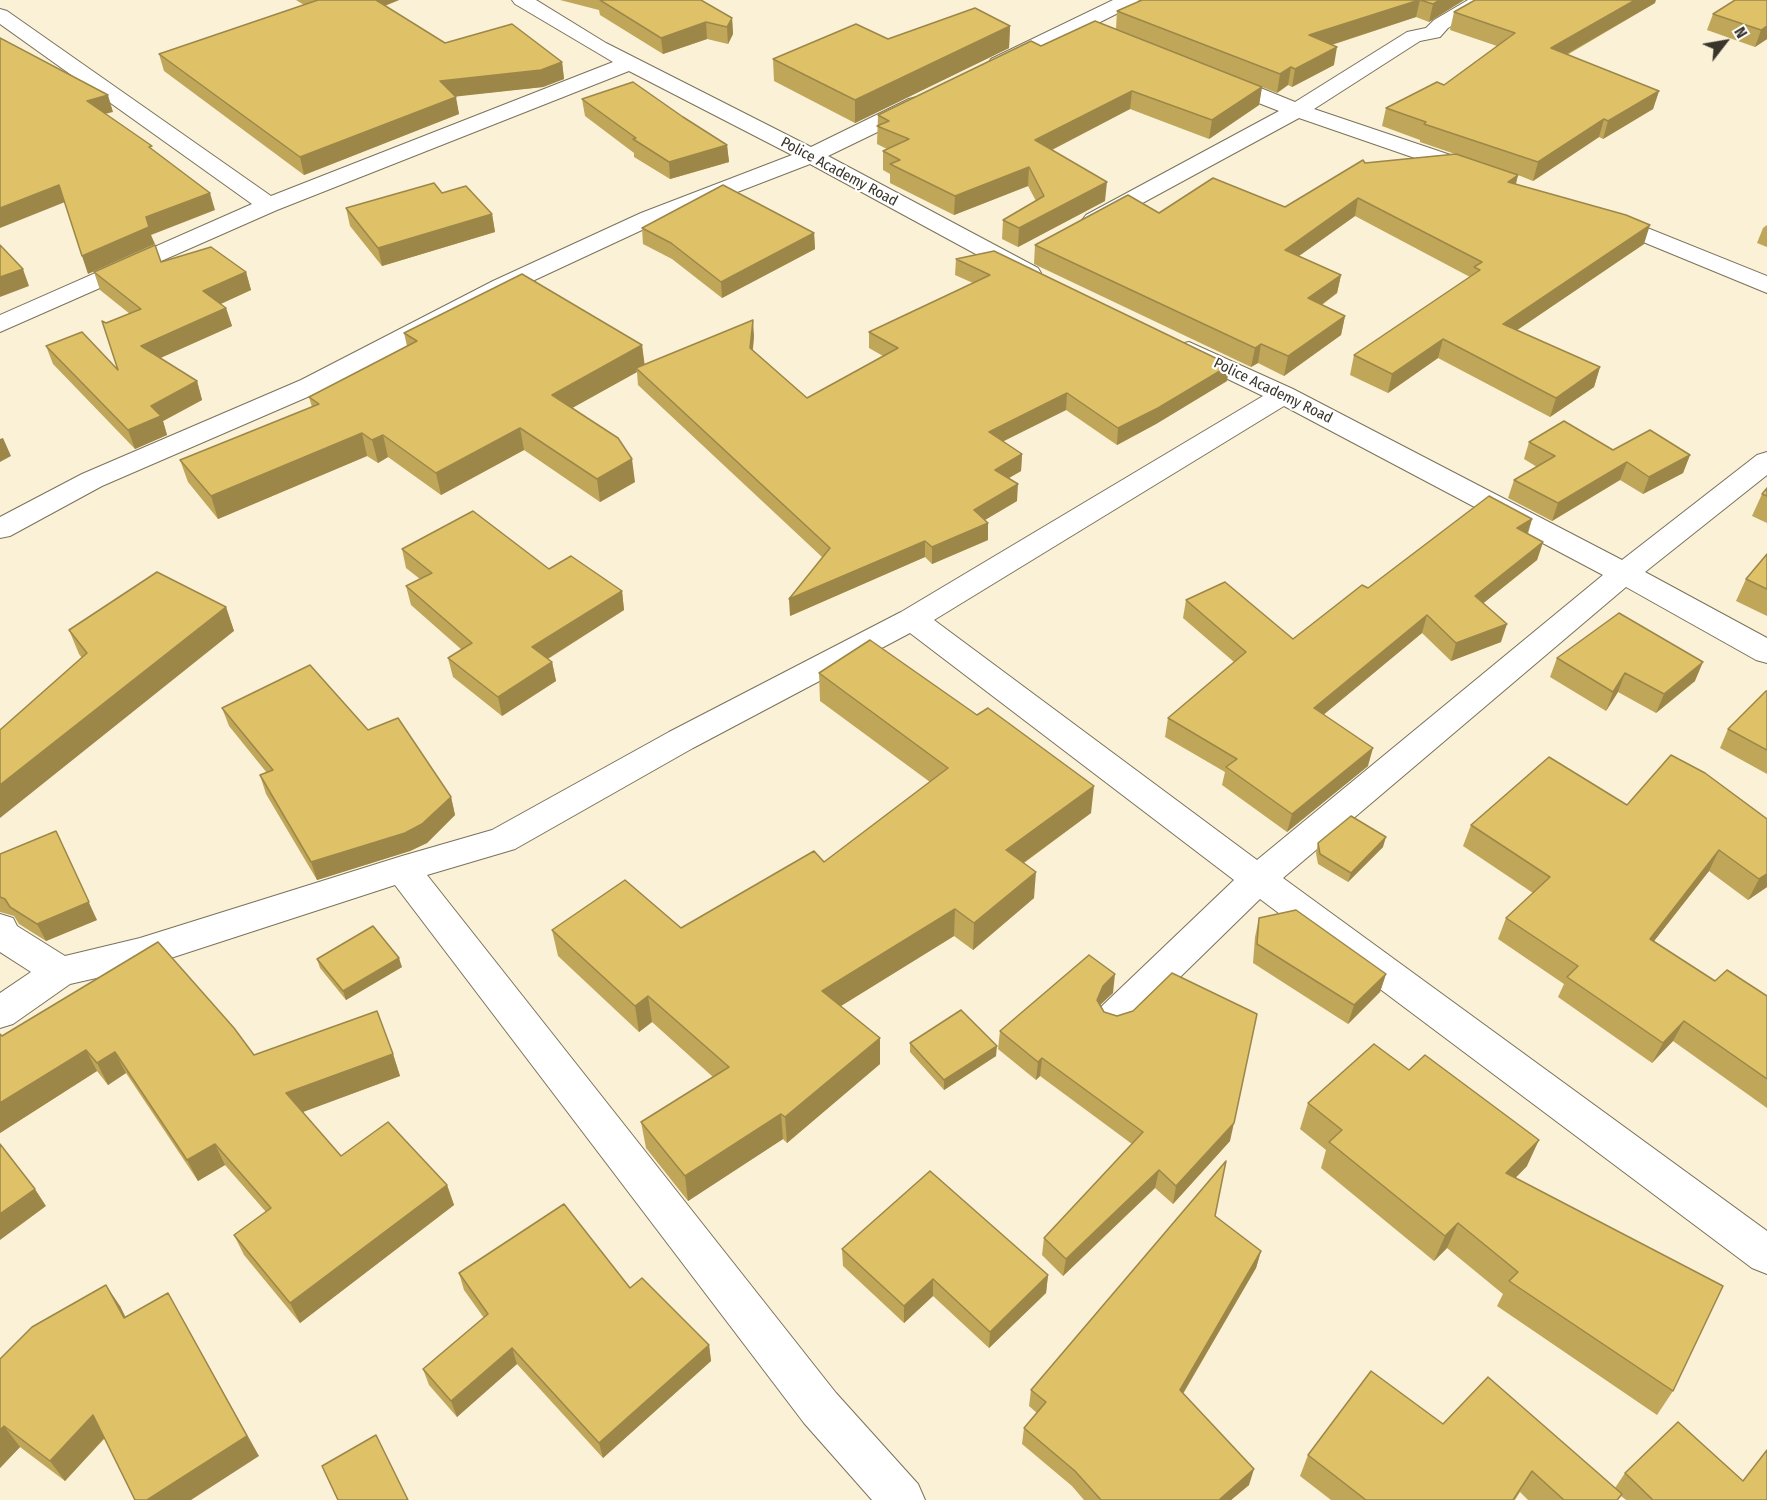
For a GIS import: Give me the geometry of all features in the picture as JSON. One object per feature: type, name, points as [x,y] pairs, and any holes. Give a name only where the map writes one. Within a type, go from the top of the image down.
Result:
[{"type":"street","name":"Police Academy Road","points":[[522,0],[630,63],[811,156],[1021,258],[1052,284]]},
{"type":"street","points":[[983,71],[1129,0]]},
{"type":"street","points":[[1074,230],[1297,111],[1414,36],[1433,33],[1441,24],[1483,0]]},
{"type":"street","points":[[0,15],[269,205]]},
{"type":"street","points":[[1080,24],[1102,33]]},
{"type":"street","points":[[0,324],[269,205],[630,63]]},
{"type":"street","points":[[1199,72],[1297,111],[1498,179]]},
{"type":"street","points":[[0,529],[92,480],[310,386],[502,286],[649,218],[811,156],[940,93]]},
{"type":"street","points":[[1587,210],[1767,285]]},
{"type":"street","name":"Police Academy Road","points":[[1167,339],[1283,394],[1624,573],[1767,652]]},
{"type":"street","points":[[0,1013],[60,972],[140,953],[402,869],[503,840],[681,740],[912,619],[1283,394]]},
{"type":"street","points":[[1115,1017],[1258,879],[1624,573],[1767,461]]},
{"type":"street","points":[[912,619],[1258,879],[1767,1255]]},
{"type":"street","points":[[402,869],[820,1408],[902,1500]]},
{"type":"street","points":[[0,928],[4,936],[60,972]]},
{"type":"building","points":[[318,0],[376,0],[445,43],[512,24],[562,62],[541,70],[440,81],[456,97],[300,157],[159,54]]},
{"type":"building","points":[[600,0],[701,0],[732,18],[727,27],[706,22],[661,38]]},
{"type":"building","points":[[1142,0],[1419,0],[1309,35],[1337,47],[1295,69],[1291,67],[1280,74],[1117,11]]},
{"type":"building","points":[[1420,0],[1440,0],[1433,4]]},
{"type":"building","points":[[1475,0],[1635,0],[1551,48],[1659,91],[1608,121],[1604,119],[1538,162],[1424,124],[1426,122],[1386,108],[1437,82],[1444,85],[1515,33],[1454,12]]},
{"type":"building","points":[[1735,0],[1767,0],[1767,26],[1761,30],[1713,14]]},
{"type":"building","points":[[975,8],[1010,26],[855,100],[773,59],[856,24],[888,39]]},
{"type":"building","points":[[1095,21],[1262,87],[1212,120],[1132,91],[1035,140],[1107,182],[1019,228],[1003,220],[1044,196],[1029,167],[955,196],[890,164],[900,160],[883,151],[909,139],[877,126],[889,121],[878,115],[1031,41],[1041,46]]},
{"type":"building","points":[[0,38],[108,95],[87,101],[152,146],[149,147],[210,193],[146,217],[149,227],[82,256],[59,185],[0,208]]},
{"type":"building","points":[[633,82],[727,145],[669,162],[633,139],[636,138],[582,99]]},
{"type":"building","points":[[1456,154],[1518,175],[1508,182],[1626,215],[1650,225],[1503,324],[1600,367],[1556,398],[1443,339],[1392,374],[1354,355],[1480,270],[1474,267],[1482,262],[1358,198],[1285,250],[1341,275],[1308,298],[1345,316],[1288,356],[1261,344],[1255,348],[1035,245],[1128,195],[1159,213],[1213,178],[1285,207],[1363,160],[1365,163]]},
{"type":"building","points":[[434,183],[442,193],[466,186],[492,214],[378,248],[346,208]]},
{"type":"building","points":[[723,185],[814,233],[721,282],[671,243],[642,228]]},
{"type":"building","points":[[0,245],[23,269],[0,277]]},
{"type":"building","points":[[155,245],[161,262],[211,247],[246,272],[203,291],[226,308],[141,346],[197,381],[151,406],[161,416],[128,430],[46,346],[82,332],[118,370],[102,321],[106,323],[141,309],[94,272]]},
{"type":"building","points":[[994,251],[1230,365],[1158,408],[1118,428],[1067,393],[989,432],[1022,454],[995,470],[1018,484],[974,510],[988,523],[932,547],[925,541],[789,599],[830,548],[636,368],[753,320],[750,348],[807,398],[898,348],[869,332],[990,275],[956,259]]},
{"type":"building","points":[[522,274],[642,345],[552,395],[618,438],[632,459],[597,479],[520,428],[436,473],[383,435],[372,440],[362,433],[211,496],[180,460],[319,404],[309,397],[417,341],[404,333]]},
{"type":"building","points":[[1564,421],[1613,450],[1650,430],[1690,455],[1649,477],[1627,462],[1558,503],[1514,480],[1555,456],[1529,442]]},
{"type":"building","points":[[1489,496],[1532,519],[1517,528],[1543,542],[1475,596],[1507,624],[1456,643],[1427,615],[1314,708],[1373,748],[1292,814],[1226,767],[1237,759],[1168,718],[1246,652],[1186,600],[1225,582],[1293,639],[1362,585],[1368,588]]},
{"type":"building","points":[[473,511],[549,569],[571,556],[622,591],[532,647],[552,662],[498,697],[448,658],[472,643],[406,586],[432,573],[402,549]]},
{"type":"building","points":[[1767,554],[1767,589],[1746,579]]},
{"type":"building","points":[[157,572],[226,607],[0,785],[0,730],[87,653],[69,630]]},
{"type":"building","points":[[1619,613],[1703,662],[1664,694],[1625,673],[1613,692],[1557,658]]},
{"type":"building","points":[[870,640],[977,715],[988,708],[1094,786],[1006,850],[1036,872],[974,923],[955,909],[822,991],[880,1038],[785,1117],[781,1114],[685,1176],[641,1122],[729,1067],[648,996],[635,1006],[552,930],[625,880],[681,928],[814,851],[824,862],[948,768],[819,673]]},
{"type":"building","points":[[310,665],[368,730],[398,718],[451,797],[422,824],[405,833],[311,862],[260,775],[273,770],[222,708]]},
{"type":"building","points":[[1767,691],[1767,750],[1728,729]]},
{"type":"building","points":[[1671,755],[1705,773],[1767,819],[1767,874],[1759,879],[1719,850],[1650,939],[1715,981],[1727,970],[1767,996],[1767,1079],[1684,1021],[1663,1043],[1567,977],[1578,966],[1506,918],[1550,877],[1471,825],[1549,757],[1627,805]]},
{"type":"building","points":[[1351,816],[1386,837],[1351,873],[1320,854],[1318,843]]},
{"type":"building","points":[[56,831],[89,902],[37,924],[10,907],[5,899],[0,897],[0,854]]},
{"type":"building","points":[[1296,910],[1386,974],[1354,1005],[1257,944],[1259,918]]},
{"type":"building","points":[[373,926],[399,958],[343,991],[317,959]]},
{"type":"building","points":[[158,942],[234,1028],[254,1055],[377,1011],[393,1054],[286,1093],[341,1156],[388,1122],[447,1185],[290,1303],[234,1235],[271,1208],[215,1144],[187,1160],[115,1052],[97,1063],[86,1050],[0,1103],[0,1034],[2,1036]]},
{"type":"building","points":[[1089,955],[1115,974],[1103,986],[1097,1000],[1104,1012],[1117,1016],[1133,1011],[1172,973],[1257,1014],[1234,1123],[1176,1186],[1159,1170],[1066,1259],[1044,1238],[1143,1132],[1042,1058],[1038,1062],[1000,1031]]},
{"type":"building","points":[[961,1010],[997,1046],[944,1080],[910,1043]]},
{"type":"building","points":[[1374,1044],[1409,1070],[1425,1055],[1539,1140],[1506,1173],[1723,1286],[1673,1391],[1509,1281],[1518,1272],[1458,1223],[1445,1236],[1329,1142],[1342,1130],[1308,1103]]},
{"type":"building","points":[[0,1144],[35,1189],[0,1214]]},
{"type":"building","points":[[1226,1161],[1215,1216],[1261,1251],[1180,1390],[1254,1469],[1219,1500],[1101,1500],[1075,1471],[1024,1428],[1046,1402],[1031,1390]]},
{"type":"building","points":[[930,1171],[1048,1275],[990,1332],[933,1279],[904,1306],[842,1249]]},
{"type":"building","points":[[564,1204],[630,1288],[642,1278],[709,1345],[599,1443],[512,1348],[451,1401],[423,1369],[488,1314],[459,1273]]},
{"type":"building","points":[[106,1285],[124,1318],[168,1293],[247,1436],[147,1500],[135,1500],[93,1415],[50,1461],[4,1426],[0,1430],[0,1359],[32,1327]]},
{"type":"building","points":[[1371,1371],[1443,1424],[1488,1377],[1622,1494],[1617,1500],[1564,1500],[1532,1471],[1513,1500],[1366,1500],[1308,1455]]},
{"type":"building","points":[[1678,1422],[1743,1481],[1767,1450],[1767,1500],[1653,1500],[1625,1473]]},
{"type":"building","points":[[376,1435],[408,1500],[338,1500],[322,1466]]}]
